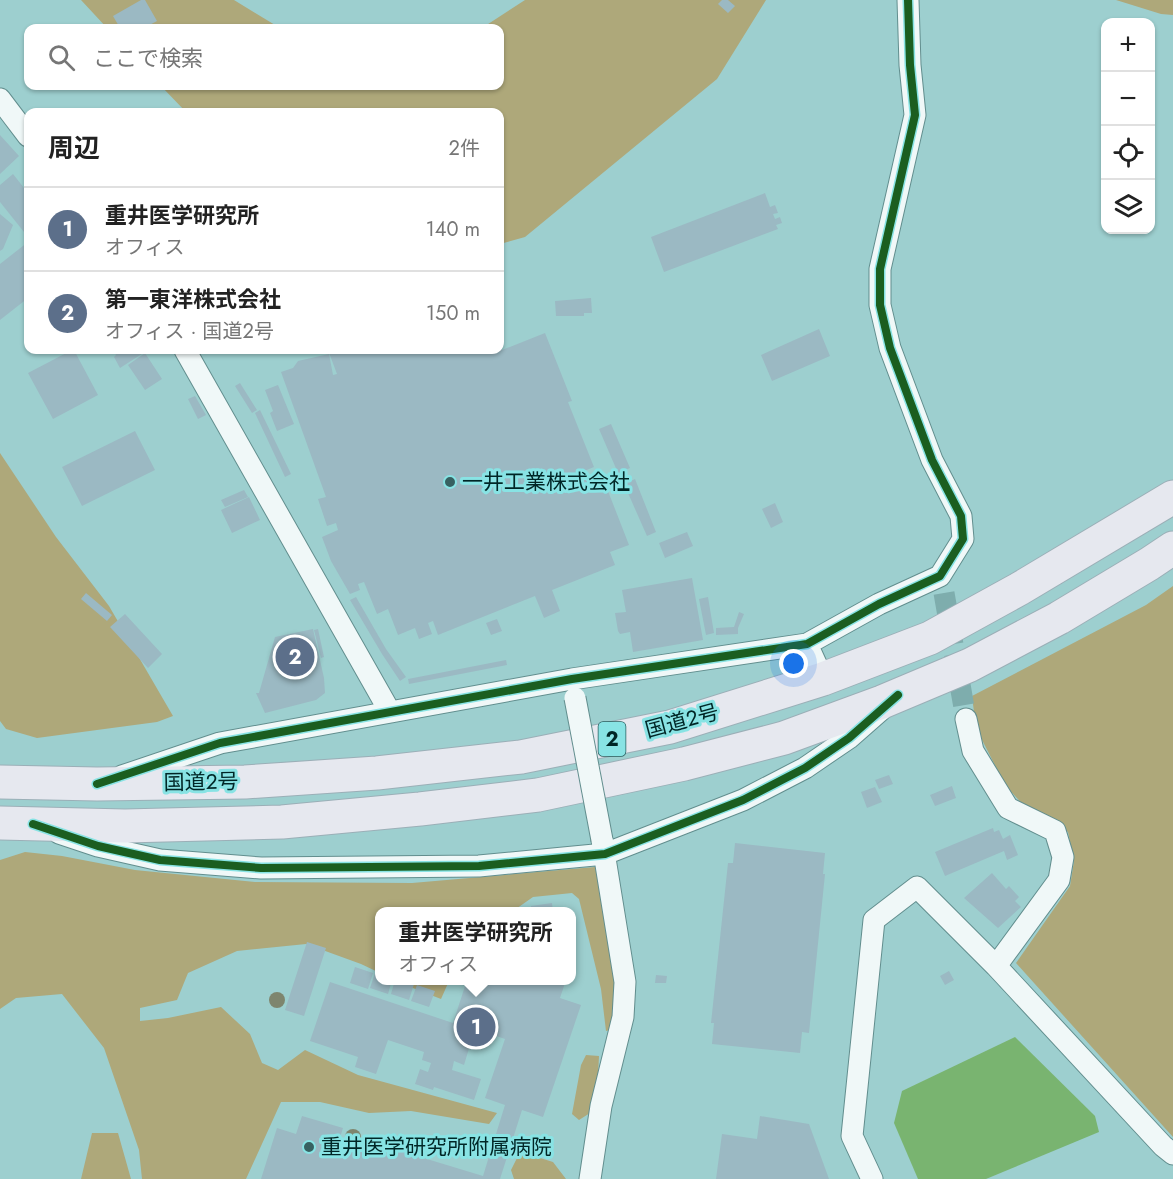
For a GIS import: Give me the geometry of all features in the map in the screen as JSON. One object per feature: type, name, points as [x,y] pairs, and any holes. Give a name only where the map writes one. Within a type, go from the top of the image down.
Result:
[{"type":"highway","points":[[1143,516],[1173,483]]},
{"type":"highway","name":"国道2号","points":[[0,783],[97,784],[267,780],[377,773],[521,757],[670,727],[823,679],[930,638],[1019,589],[1173,497]]},
{"type":"highway","name":"国道2号","points":[[0,823],[125,826],[282,822],[538,795],[684,765],[784,738],[970,665],[1059,618],[1173,548]]},
{"type":"street","points":[[97,784],[220,743],[390,712],[574,688],[807,644],[879,604],[942,584],[963,539],[961,516],[932,460],[890,348],[880,305],[880,269],[915,115],[910,65],[908,0]]},
{"type":"street","points":[[0,99],[24,131]]},
{"type":"street","points":[[187,354],[390,712]]},
{"type":"street","points":[[807,644],[823,679]]},
{"type":"street","points":[[574,688],[625,982],[623,1017],[601,1106],[590,1179]]},
{"type":"street","points":[[33,824],[98,846],[160,860],[261,868],[479,866],[603,847],[742,800],[805,768],[849,738],[898,695]]},
{"type":"street","points":[[966,719],[973,751],[1008,808],[1055,831],[1064,857],[1059,880],[996,966]]},
{"type":"street","points":[[872,1179],[852,1137],[874,920],[917,887],[996,966],[1155,1138],[1173,1154]]},
{"type":"shaded area","points":[[81,0],[234,0],[273,24],[103,24]]},
{"type":"shaded area","points":[[525,0],[766,0],[717,79],[525,237],[504,243],[504,108],[182,108],[165,90],[504,90],[504,24],[488,24]]},
{"type":"shaded area","points":[[1116,0],[1173,0],[1173,15],[1161,14]]},
{"type":"shaded area","points":[[0,453],[56,537],[109,606],[173,716],[157,722],[37,738],[6,729],[0,721]]},
{"type":"shaded area","points":[[1173,586],[1173,1137],[1016,963],[1070,886],[1074,861],[1068,832],[1052,820],[1026,808],[1005,785],[976,728],[972,696],[1146,605]]},
{"type":"shaded area","points":[[25,852],[62,856],[135,870],[255,882],[412,883],[595,867],[603,901],[616,987],[613,1029],[606,1031],[601,989],[579,899],[572,893],[533,897],[519,907],[375,907],[375,971],[306,944],[237,951],[188,973],[177,1000],[140,1008],[140,1021],[168,1018],[221,1007],[250,1034],[262,1063],[278,1070],[305,1050],[358,1075],[497,1113],[489,1124],[411,1111],[369,1113],[320,1102],[281,1102],[246,1179],[142,1179],[139,1150],[104,1048],[62,994],[16,998],[0,1009],[0,860]]},
{"type":"shaded area","points":[[405,985],[447,985],[441,999]]},
{"type":"shaded area","points":[[1015,1037],[1095,1116],[1099,1132],[986,1179],[918,1179],[894,1123],[902,1091]]},
{"type":"shaded area","points":[[586,1055],[599,1056],[598,1076],[590,1113],[579,1120],[572,1114],[581,1065]]},
{"type":"shaded area","points":[[92,1133],[118,1133],[131,1179],[81,1179]]},
{"type":"shaded area","points":[[524,1153],[553,1162],[566,1179],[514,1179],[511,1170],[517,1158]]},
{"type":"building","points":[[145,0],[157,21],[151,24],[118,24],[113,16]]},
{"type":"building","points":[[722,0],[728,0],[735,6],[728,13],[718,4]]},
{"type":"building","points":[[0,135],[19,156],[0,174]]},
{"type":"building","points":[[13,174],[24,188],[24,232],[0,202],[0,185]]},
{"type":"building","points":[[765,193],[770,207],[775,205],[778,213],[773,214],[775,219],[780,217],[782,223],[776,225],[778,229],[664,272],[651,237]]},
{"type":"building","points":[[0,214],[13,225],[0,251]]},
{"type":"building","points":[[24,245],[24,301],[0,320],[0,264]]},
{"type":"building","points":[[591,298],[592,313],[584,313],[584,316],[556,316],[555,301]]},
{"type":"building","points":[[819,329],[830,356],[772,381],[761,355]]},
{"type":"building","points":[[545,333],[572,401],[568,402],[594,467],[555,483],[576,475],[578,482],[601,473],[629,545],[610,552],[615,565],[552,590],[560,611],[544,618],[535,596],[438,635],[433,621],[428,623],[432,634],[419,639],[415,628],[398,635],[388,609],[377,614],[364,582],[358,584],[360,590],[350,594],[331,561],[322,537],[338,530],[336,523],[327,526],[318,499],[326,497],[281,372],[293,368],[298,361],[329,354],[333,375],[337,374],[330,354],[504,354],[504,349]]},
{"type":"building","points":[[64,354],[76,354],[98,395],[53,419],[28,373]]},
{"type":"building","points":[[142,354],[120,368],[114,357]]},
{"type":"building","points":[[146,354],[162,379],[145,390],[128,365]]},
{"type":"building","points":[[240,383],[257,410],[252,413],[235,386]]},
{"type":"building","points":[[278,385],[294,424],[277,431],[265,390]]},
{"type":"building","points":[[195,396],[206,415],[198,419],[188,399]]},
{"type":"building","points":[[260,410],[291,474],[285,477],[255,413]]},
{"type":"building","points":[[611,424],[630,468],[618,473],[599,429]]},
{"type":"building","points":[[135,431],[155,470],[82,506],[62,467]]},
{"type":"building","points":[[635,479],[656,532],[647,536],[624,484]]},
{"type":"building","points":[[244,490],[248,497],[225,507],[221,500]]},
{"type":"building","points":[[249,497],[260,520],[232,533],[221,510]]},
{"type":"building","points":[[775,503],[783,522],[771,528],[762,509]]},
{"type":"building","points":[[687,532],[693,546],[665,558],[659,543]]},
{"type":"building","points":[[692,578],[703,640],[633,652],[630,632],[620,634],[618,631],[615,613],[626,612],[622,590]]},
{"type":"building","points":[[86,593],[112,615],[107,621],[81,599]]},
{"type":"building","points":[[356,597],[386,649],[406,677],[400,681],[350,600]]},
{"type":"building","points":[[708,597],[714,633],[706,635],[699,599]]},
{"type":"building","points":[[739,612],[744,614],[738,634],[716,635],[716,628],[734,627]]},
{"type":"building","points":[[125,614],[162,654],[148,668],[110,627]]},
{"type":"building","points":[[497,619],[502,631],[491,635],[486,623]]},
{"type":"building","points":[[313,629],[325,693],[316,700],[265,713],[256,693],[259,693],[275,637]]},
{"type":"building","points":[[318,629],[324,657],[321,658],[314,630]]},
{"type":"building","points":[[506,660],[507,665],[409,684],[408,679]]},
{"type":"building","points":[[889,775],[893,784],[879,789],[875,780]]},
{"type":"building","points":[[952,786],[956,798],[935,806],[930,795]]},
{"type":"building","points":[[875,787],[882,802],[867,808],[861,792]]},
{"type":"building","points":[[993,828],[994,832],[999,830],[1003,839],[1010,835],[1018,855],[1007,860],[1004,851],[945,876],[935,852]]},
{"type":"building","points":[[735,843],[825,853],[823,874],[825,874],[809,1033],[802,1032],[800,1053],[712,1044],[714,1023],[711,1023],[728,863],[733,863]]},
{"type":"building","points":[[992,873],[1006,889],[1009,886],[1019,897],[1015,901],[1021,907],[998,928],[964,898]]},
{"type":"building","points":[[552,903],[552,907],[531,907]]},
{"type":"building","points":[[307,942],[326,948],[304,1016],[285,1010]]},
{"type":"building","points":[[355,967],[373,973],[368,989],[350,983]]},
{"type":"building","points":[[949,971],[954,980],[945,985],[940,976]]},
{"type":"building","points":[[375,973],[375,985],[391,985],[388,994],[370,988]]},
{"type":"building","points":[[656,975],[667,976],[666,983],[655,983]]},
{"type":"building","points":[[330,982],[453,1023],[465,985],[564,985],[560,998],[581,1005],[543,1117],[522,1110],[500,1179],[261,1179],[277,1128],[296,1134],[302,1116],[343,1128],[338,1144],[358,1150],[361,1139],[483,1176],[505,1105],[485,1098],[505,1039],[475,1029],[464,1065],[454,1061],[452,1070],[481,1079],[474,1100],[434,1087],[433,1090],[415,1084],[420,1069],[428,1072],[431,1063],[422,1060],[424,1052],[388,1040],[376,1074],[355,1067],[358,1057],[310,1041]]},
{"type":"building","points":[[394,985],[414,985],[409,1000],[391,994]]},
{"type":"building","points":[[417,985],[435,991],[429,1007],[411,1001]]},
{"type":"building","points":[[760,1116],[809,1124],[829,1179],[716,1179],[722,1134],[757,1139]]},
{"type":"tunnel","points":[[944,593],[966,719]]},
{"type":"cycle path","points":[[97,784],[220,743],[572,679],[807,644],[879,604],[940,576],[963,539],[961,516],[932,460],[890,348],[880,305],[880,269],[915,115],[910,65],[908,0]]},
{"type":"cycle path","points":[[33,824],[98,846],[160,860],[261,868],[479,866],[605,854],[743,800],[805,768],[849,738],[898,695]]},
{"type":"place","name":"一井工業株式会社","points":[[450,482]]},
{"type":"place","name":"第一東洋株式会社","points":[[295,657]]},
{"type":"place","name":"重井医学研究所","points":[[476,1027]]},
{"type":"place","name":"重井医学研究所附属病院","points":[[309,1147]]}]
